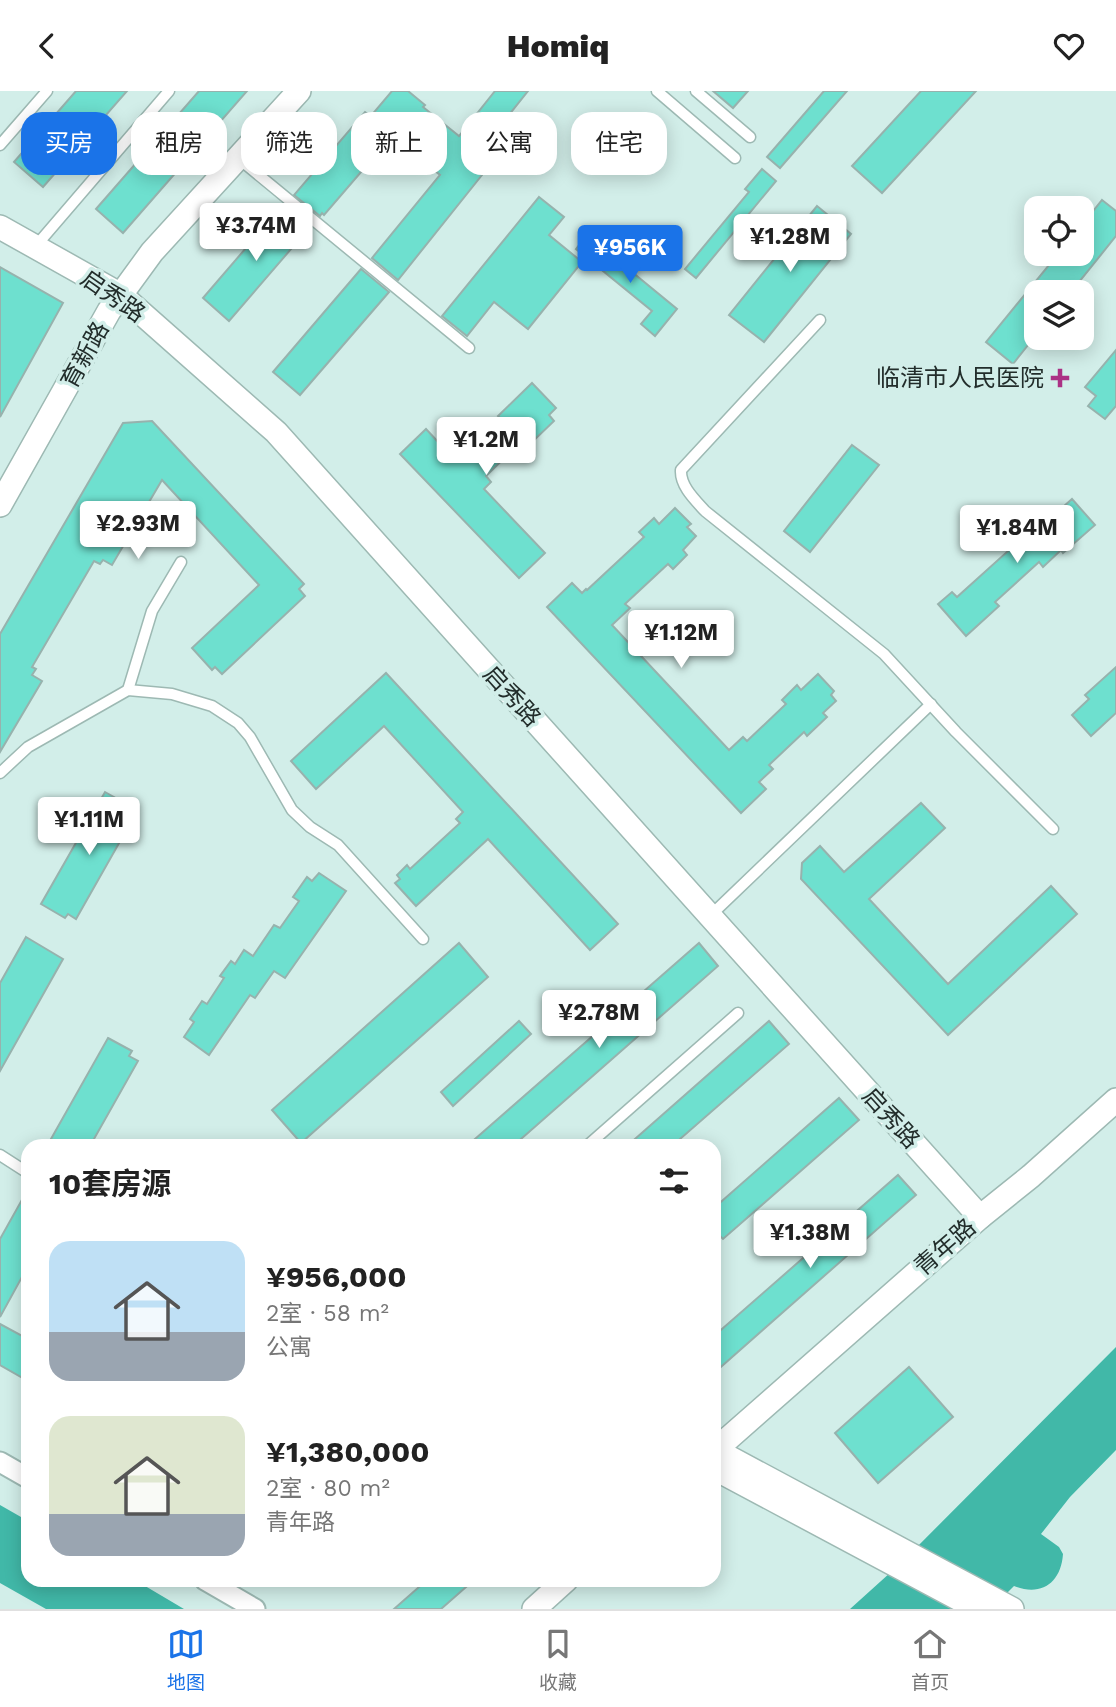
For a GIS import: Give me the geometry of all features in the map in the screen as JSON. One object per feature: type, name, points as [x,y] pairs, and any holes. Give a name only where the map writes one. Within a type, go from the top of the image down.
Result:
[{"type":"street","name":"育新路","points":[[0,505],[109,311],[152,252],[299,91]]},
{"type":"street","name":"启秀路","points":[[0,227],[121,295],[276,432],[980,1216]]},
{"type":"street","name":"青年路","points":[[721,1451],[980,1216],[1031,1176],[1116,1100]]},
{"type":"street","points":[[721,1461],[888,1552],[978,1609]]},
{"type":"street","points":[[0,1462],[21,1472]]},
{"type":"street","points":[[888,1552],[1012,1609]]},
{"type":"street","points":[[217,1587],[255,1609]]},
{"type":"street","points":[[534,1609],[558,1587]]},
{"type":"lane","points":[[0,145],[47,91]]},
{"type":"lane","points":[[35,247],[169,91]]},
{"type":"lane","points":[[657,91],[735,157]]},
{"type":"lane","points":[[696,91],[750,137]]},
{"type":"lane","points":[[238,158],[469,348]]},
{"type":"lane","points":[[820,320],[681,470],[680,478],[705,511],[884,654],[956,732],[1053,829]]},
{"type":"lane","points":[[128,690],[152,611],[181,562]]},
{"type":"lane","points":[[0,773],[28,747],[128,690],[172,694],[212,706],[238,723],[262,755],[292,810],[310,827],[338,845],[423,939]]},
{"type":"lane","points":[[710,916],[931,704]]},
{"type":"lane","points":[[595,1139],[738,1013]]},
{"type":"lane","points":[[0,1155],[21,1168]]},
{"type":"shaded area","points":[[1116,1347],[1116,1450],[1070,1497],[1041,1534],[1059,1547],[1063,1554],[1054,1580],[1033,1590],[1014,1586],[991,1609],[850,1609],[901,1563]]},
{"type":"shaded area","points":[[0,1505],[21,1517],[21,1587],[147,1587],[184,1609],[46,1609],[0,1583]]},
{"type":"building","points":[[76,91],[127,91],[109,112],[58,112]]},
{"type":"building","points":[[199,91],[247,91],[227,114],[181,112]]},
{"type":"building","points":[[392,91],[408,91],[429,112],[374,112]]},
{"type":"building","points":[[495,91],[528,91],[511,112],[478,112]]},
{"type":"building","points":[[713,91],[748,91],[733,108]]},
{"type":"building","points":[[824,91],[847,91],[780,168],[767,157]]},
{"type":"building","points":[[921,91],[976,91],[882,193],[852,166]]},
{"type":"building","points":[[447,126],[459,136],[461,134],[461,175],[482,175],[398,280],[372,258],[440,175],[447,175]]},
{"type":"building","points":[[351,128],[351,175],[358,175],[324,215],[322,213],[320,216],[294,195],[311,175],[337,175],[337,145]]},
{"type":"building","points":[[21,154],[21,168],[14,162]]},
{"type":"building","points":[[131,169],[131,175],[174,175],[123,233],[96,209]]},
{"type":"building","points":[[762,169],[776,181],[696,278],[685,269],[749,192],[745,189]]},
{"type":"building","points":[[29,175],[54,175],[43,187]]},
{"type":"building","points":[[539,197],[564,217],[549,235],[582,262],[528,329],[494,302],[467,336],[442,316]]},
{"type":"building","points":[[1102,200],[1116,211],[1116,236],[1094,263],[1094,210]]},
{"type":"building","points":[[283,205],[310,227],[229,321],[203,298]]},
{"type":"building","points":[[817,206],[851,234],[764,342],[729,315]]},
{"type":"building","points":[[587,235],[677,309],[655,336],[641,324],[652,311],[576,249]]},
{"type":"building","points":[[1048,266],[1092,266],[1081,280],[1037,280]]},
{"type":"building","points":[[0,267],[63,303],[0,417]]},
{"type":"building","points":[[361,269],[389,292],[300,395],[273,372]]},
{"type":"building","points":[[1024,296],[1024,350],[1013,364],[986,342]]},
{"type":"building","points":[[1116,350],[1116,406],[1105,419],[1088,406],[1096,396],[1085,387]]},
{"type":"building","points":[[532,383],[556,408],[549,415],[554,421],[530,444],[525,438],[486,476],[491,482],[484,489],[545,553],[519,578],[400,454],[426,429],[452,457],[461,448],[466,454],[502,420],[498,416]]},
{"type":"building","points":[[152,421],[304,584],[299,589],[305,596],[222,674],[215,667],[212,670],[192,648],[259,585],[162,480],[112,565],[103,560],[100,564],[94,561],[32,667],[36,669],[32,675],[42,681],[0,752],[0,634],[123,423]]},
{"type":"building","points":[[852,445],[879,465],[810,552],[784,531]]},
{"type":"building","points":[[1072,499],[1095,525],[1043,567],[1039,562],[995,602],[999,606],[966,636],[938,604],[952,592],[957,597],[1038,524],[1035,521],[1047,510],[1053,516]]},
{"type":"building","points":[[675,508],[691,524],[687,527],[696,536],[683,550],[687,555],[673,569],[668,564],[625,604],[630,608],[612,625],[729,750],[743,737],[747,741],[786,704],[782,700],[797,685],[801,690],[818,674],[834,691],[831,695],[836,701],[823,713],[827,717],[807,736],[804,732],[769,765],[773,769],[759,782],[766,789],[741,813],[547,607],[572,583],[582,593],[587,590],[644,537],[639,532],[654,518],[659,524]]},
{"type":"building","points":[[1116,667],[1116,713],[1091,736],[1072,715],[1089,699],[1085,695]]},
{"type":"building","points":[[386,673],[618,924],[590,950],[488,839],[416,906],[395,883],[400,879],[397,875],[407,865],[410,869],[460,823],[456,819],[463,812],[384,726],[316,789],[291,761]]},
{"type":"building","points":[[105,792],[128,805],[126,810],[135,815],[76,919],[68,914],[65,918],[41,904]]},
{"type":"building","points":[[921,803],[945,828],[869,899],[948,984],[1051,886],[1077,914],[948,1035],[801,879],[802,863],[820,846],[844,872]]},
{"type":"building","points":[[319,873],[346,891],[285,978],[274,971],[255,998],[250,995],[209,1055],[184,1037],[194,1022],[190,1019],[202,1001],[207,1004],[224,978],[220,976],[231,961],[235,964],[244,950],[253,956],[274,925],[280,928],[299,901],[293,897],[307,877],[312,881]]},
{"type":"building","points":[[26,937],[63,959],[0,1071],[0,983]]},
{"type":"building","points":[[459,943],[488,977],[306,1139],[297,1139],[272,1110]]},
{"type":"building","points":[[699,943],[718,966],[521,1139],[475,1139]]},
{"type":"building","points":[[519,1021],[531,1034],[453,1106],[441,1092]]},
{"type":"building","points":[[769,1021],[789,1044],[680,1139],[635,1139]]},
{"type":"building","points":[[108,1038],[132,1051],[129,1056],[138,1061],[94,1139],[51,1139]]},
{"type":"building","points":[[839,1098],[859,1120],[723,1239],[721,1202]]},
{"type":"building","points":[[898,1175],[916,1195],[721,1367],[721,1330]]},
{"type":"building","points":[[21,1202],[21,1279],[0,1317],[0,1239]]},
{"type":"building","points":[[0,1324],[21,1335],[21,1377],[0,1365]]},
{"type":"building","points":[[909,1367],[953,1417],[878,1483],[835,1433]]},
{"type":"building","points":[[419,1587],[466,1587],[441,1609],[394,1609]]},
{"type":"place","name":"临清市人民医院","points":[[1060,378]]}]
